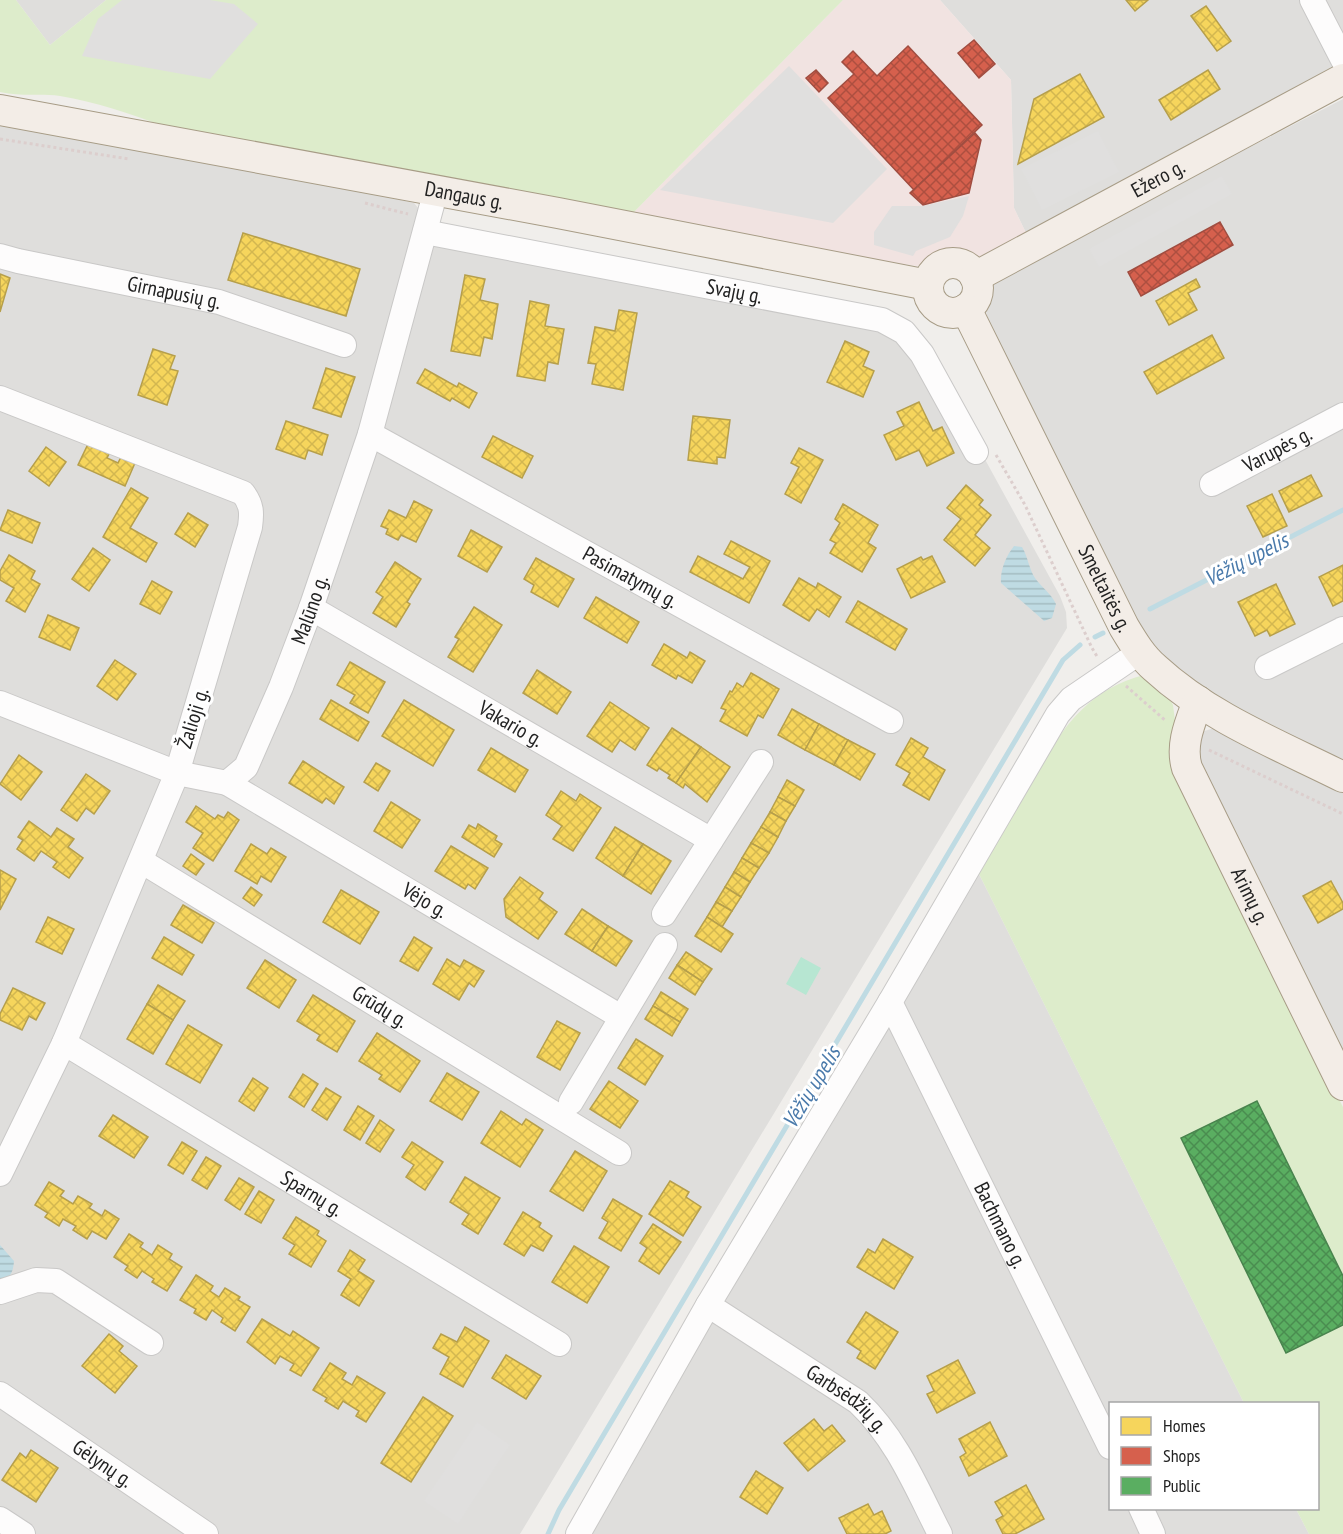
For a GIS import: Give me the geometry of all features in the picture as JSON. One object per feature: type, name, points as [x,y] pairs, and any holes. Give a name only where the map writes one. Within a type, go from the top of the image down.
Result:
[{"type":"main road","name":"Ežero g.","points":[[975,277],[1343,79]]},
{"type":"main road","name":"Dangaus g.","points":[[0,110],[436,190],[928,285]]},
{"type":"main road","points":[[953,263],[970,270],[975,277],[978,285],[977,295],[966,309],[948,313],[933,303],[928,285],[937,269],[953,263]]},
{"type":"main road","name":"Smeltaitės g.","points":[[966,309],[1124,627],[1140,652],[1154,668],[1228,720],[1343,777]]},
{"type":"main road","name":"Arimų g.","points":[[1198,701],[1186,739],[1184,760],[1187,768],[1343,1085]]},
{"type":"street","points":[[1312,0],[1343,60]]},
{"type":"street","name":"Malūno g.","points":[[227,783],[246,767],[281,687],[311,608],[370,434],[436,190]]},
{"type":"street","name":"Svajų g.","points":[[427,226],[882,320],[904,332],[922,354],[983,449]]},
{"type":"street","name":"Girnapusių g.","points":[[0,256],[219,302],[344,345]]},
{"type":"street","name":"Žalioji g.","points":[[0,398],[243,493],[252,513],[250,527],[177,773],[64,1042],[0,1174]]},
{"type":"street","name":"Varupės g.","points":[[1212,484],[1343,415]]},
{"type":"street","name":"Pasimatymų g.","points":[[370,434],[891,721]]},
{"type":"street","name":"Vakario g.","points":[[311,608],[711,840]]},
{"type":"street","points":[[1267,667],[1343,629]]},
{"type":"street","points":[[578,1534],[708,1305],[890,1002],[1058,714],[1071,699],[1140,652]]},
{"type":"street","points":[[0,703],[177,773],[227,783]]},
{"type":"street","points":[[664,914],[761,762]]},
{"type":"street","name":"Vėjo g.","points":[[227,783],[621,1017]]},
{"type":"street","name":"Grūdų g.","points":[[141,861],[619,1153]]},
{"type":"street","points":[[571,1102],[665,945]]},
{"type":"street","name":"Bachmano g.","points":[[890,1002],[1109,1445]]},
{"type":"street","name":"Sparnų g.","points":[[64,1042],[559,1344]]},
{"type":"street","points":[[0,1292],[36,1280],[56,1281],[151,1343]]},
{"type":"street","name":"Garbsėdžių g.","points":[[708,1305],[858,1402],[875,1418],[892,1441],[940,1534]]},
{"type":"street","name":"Gėlynų g.","points":[[0,1394],[206,1534]]},
{"type":"street","points":[[1142,1510],[1154,1534]]},
{"type":"street","points":[[0,1518],[22,1534]]},
{"type":"path","points":[[0,139],[132,160]]},
{"type":"path","points":[[363,202],[427,226]]},
{"type":"path","points":[[983,449],[1025,505],[1092,648],[1111,672],[1186,739],[1343,814]]},
{"type":"shaded area","points":[[16,0],[106,0],[50,45]]},
{"type":"shaded area","points":[[122,0],[210,0],[234,4],[258,24],[210,79],[82,56],[98,19]]},
{"type":"shaded area","points":[[843,0],[940,0],[1011,80],[1014,208],[1028,237],[989,255],[917,266],[632,214]]},
{"type":"shaded area","points":[[940,0],[1343,0],[1343,66],[1028,237],[1014,208],[1011,80]]},
{"type":"shaded area","points":[[789,66],[887,169],[833,223],[660,190]]},
{"type":"shaded area","points":[[1343,99],[1343,763],[1186,682],[1144,635],[987,320],[985,298],[996,280]]},
{"type":"shaded area","points":[[0,119],[286,175],[414,203],[419,209],[417,226],[884,316],[926,352],[1060,596],[1066,612],[1067,628],[520,1534],[0,1534]]},
{"type":"shaded area","points":[[1098,131],[1119,172],[1042,210],[1021,169]]},
{"type":"shaded area","points":[[1222,176],[1232,194],[1099,267],[1089,249]]},
{"type":"shaded area","points":[[969,196],[963,216],[950,237],[916,251],[913,256],[874,245],[874,232],[892,206],[922,206]]},
{"type":"shaded area","points":[[1218,727],[1343,789],[1343,1051],[1200,766],[1197,740],[1201,732]]},
{"type":"shaded area","points":[[977,870],[1243,1402],[1109,1402],[1109,1510],[1297,1510],[1309,1534],[589,1534],[636,1449]]},
{"type":"shaded area","points":[[477,1422],[510,1445],[458,1524],[424,1501]]},
{"type":"green space","points":[[0,0],[16,0],[50,45],[106,0],[843,0],[632,214],[163,126],[112,108],[73,98],[0,92]]},
{"type":"green space","points":[[1144,675],[1165,690],[1173,705],[1184,791],[1343,1107],[1343,1534],[1309,1534],[1297,1510],[1319,1510],[1319,1402],[1243,1402],[977,870],[1062,733],[1088,704],[1122,682]]},
{"type":"green space","points":[[801,957],[821,968],[806,995],[786,984]]},
{"type":"water","points":[[1014,546],[1022,547],[1035,578],[1056,604],[1052,618],[1044,621],[1001,583],[1004,563]]},
{"type":"water","points":[[0,1245],[14,1261],[11,1274],[0,1281]]},
{"type":"building: Homes","points":[[1126,0],[1148,0],[1135,11]]},
{"type":"building: Homes","points":[[1206,6],[1231,41],[1217,51],[1191,16]]},
{"type":"building: Homes","points":[[1208,70],[1220,89],[1171,120],[1159,100]]},
{"type":"building: Homes","points":[[1080,74],[1104,117],[1018,164],[1034,99]]},
{"type":"building: Homes","points":[[243,233],[360,269],[346,316],[228,280]]},
{"type":"building: Homes","points":[[0,274],[10,278],[0,312]]},
{"type":"building: Homes","points":[[465,275],[485,279],[480,300],[498,304],[492,339],[484,337],[480,356],[451,351]]},
{"type":"building: Homes","points":[[1196,279],[1200,287],[1188,293],[1197,310],[1169,325],[1156,301]]},
{"type":"building: Homes","points":[[530,301],[549,305],[545,326],[564,329],[558,364],[548,362],[545,381],[517,376]]},
{"type":"building: Homes","points":[[619,310],[637,313],[623,390],[592,384],[596,364],[588,363],[595,327],[615,331]]},
{"type":"building: Homes","points":[[1212,335],[1224,358],[1157,394],[1144,372]]},
{"type":"building: Homes","points":[[845,341],[869,352],[863,366],[874,371],[863,397],[827,382]]},
{"type":"building: Homes","points":[[153,349],[175,356],[170,369],[178,371],[167,405],[138,395]]},
{"type":"building: Homes","points":[[326,368],[355,377],[341,417],[313,408]]},
{"type":"building: Homes","points":[[425,369],[457,387],[459,383],[477,393],[469,408],[452,398],[450,401],[417,383]]},
{"type":"building: Homes","points":[[919,402],[933,431],[942,427],[954,453],[927,466],[919,450],[896,460],[884,435],[904,426],[897,412]]},
{"type":"building: Homes","points":[[693,416],[730,420],[725,458],[717,457],[717,464],[688,460]]},
{"type":"building: Homes","points":[[286,421],[328,435],[322,455],[308,450],[305,459],[276,449]]},
{"type":"building: Homes","points":[[493,436],[533,456],[522,478],[482,457]]},
{"type":"building: Homes","points":[[89,442],[110,452],[107,458],[118,463],[121,457],[135,463],[125,486],[78,465]]},
{"type":"building: Homes","points":[[46,447],[66,462],[49,486],[29,471]]},
{"type":"building: Homes","points":[[799,448],[823,460],[801,503],[785,494],[799,467],[791,463]]},
{"type":"building: Homes","points":[[1311,475],[1322,496],[1289,512],[1279,491]]},
{"type":"building: Homes","points":[[966,485],[983,500],[979,505],[991,515],[975,535],[990,548],[975,566],[944,540],[961,519],[947,508]]},
{"type":"building: Homes","points":[[131,488],[148,498],[130,528],[157,543],[146,562],[103,537]]},
{"type":"building: Homes","points":[[1272,494],[1287,526],[1263,537],[1247,506]]},
{"type":"building: Homes","points":[[414,501],[432,510],[416,542],[401,535],[398,540],[386,534],[388,529],[381,526],[389,510],[406,518]]},
{"type":"building: Homes","points":[[843,504],[878,525],[868,543],[876,548],[862,572],[830,553],[836,543],[830,540],[840,523],[835,519]]},
{"type":"building: Homes","points":[[8,510],[40,523],[32,543],[0,530]]},
{"type":"building: Homes","points":[[188,513],[208,525],[195,547],[175,534]]},
{"type":"building: Homes","points":[[471,530],[502,547],[487,572],[458,556]]},
{"type":"building: Homes","points":[[731,541],[770,561],[749,603],[690,572],[698,556],[743,579],[750,567],[724,554]]},
{"type":"building: Homes","points":[[93,548],[110,560],[89,591],[72,579]]},
{"type":"building: Homes","points":[[9,555],[35,571],[31,579],[40,584],[25,612],[6,601],[14,588],[0,580],[0,571]]},
{"type":"building: Homes","points":[[932,556],[945,582],[911,598],[897,569],[921,557],[923,560]]},
{"type":"building: Homes","points":[[536,558],[574,579],[558,607],[531,592],[534,585],[524,579]]},
{"type":"building: Homes","points":[[395,562],[421,579],[396,627],[373,613],[383,597],[376,592]]},
{"type":"building: Homes","points":[[1343,565],[1343,601],[1333,606],[1319,577]]},
{"type":"building: Homes","points":[[799,578],[816,588],[818,583],[841,597],[829,617],[817,609],[809,621],[783,605]]},
{"type":"building: Homes","points":[[152,581],[172,592],[160,614],[140,604]]},
{"type":"building: Homes","points":[[1276,584],[1295,624],[1270,636],[1267,630],[1255,636],[1238,602]]},
{"type":"building: Homes","points":[[596,597],[639,622],[627,643],[584,618]]},
{"type":"building: Homes","points":[[858,601],[907,629],[895,650],[846,622]]},
{"type":"building: Homes","points":[[474,607],[502,625],[473,672],[448,657],[459,639],[455,637]]},
{"type":"building: Homes","points":[[48,615],[79,628],[70,650],[39,637]]},
{"type":"building: Homes","points":[[664,644],[687,658],[690,652],[705,661],[692,683],[678,675],[676,679],[652,665]]},
{"type":"building: Homes","points":[[115,660],[136,674],[117,700],[97,686]]},
{"type":"building: Homes","points":[[350,662],[385,682],[368,713],[350,703],[355,695],[337,685]]},
{"type":"building: Homes","points":[[537,670],[571,692],[557,714],[523,693]]},
{"type":"building: Homes","points":[[751,673],[779,689],[763,718],[758,715],[747,736],[720,721],[726,710],[721,708],[730,691],[732,692],[737,683],[743,687]]},
{"type":"building: Homes","points":[[331,700],[369,722],[358,741],[320,719]]},
{"type":"building: Homes","points":[[404,700],[454,730],[433,766],[382,736]]},
{"type":"building: Homes","points":[[610,702],[649,728],[635,750],[620,740],[612,752],[587,736]]},
{"type":"building: Homes","points":[[792,709],[819,724],[805,750],[778,735]]},
{"type":"building: Homes","points":[[819,724],[848,740],[834,765],[805,750]]},
{"type":"building: Homes","points":[[672,728],[701,747],[676,783],[668,778],[670,775],[659,768],[657,771],[647,765]]},
{"type":"building: Homes","points":[[911,738],[928,748],[923,757],[945,770],[929,800],[903,785],[910,773],[896,765]]},
{"type":"building: Homes","points":[[848,740],[875,754],[860,780],[834,765]]},
{"type":"building: Homes","points":[[701,747],[730,767],[707,802],[685,784],[683,788],[676,783]]},
{"type":"building: Homes","points":[[491,748],[528,770],[515,792],[478,770]]},
{"type":"building: Homes","points":[[19,755],[42,772],[21,800],[0,784]]},
{"type":"building: Homes","points":[[303,761],[344,787],[334,804],[326,798],[322,803],[289,783]]},
{"type":"building: Homes","points":[[376,763],[390,771],[378,791],[364,782]]},
{"type":"building: Homes","points":[[86,774],[110,791],[94,814],[86,808],[77,821],[61,810]]},
{"type":"building: Homes","points":[[787,780],[804,790],[795,806],[778,797]]},
{"type":"building: Homes","points":[[561,791],[576,801],[580,794],[601,808],[573,851],[553,839],[562,826],[546,815]]},
{"type":"building: Homes","points":[[778,797],[795,806],[786,821],[770,812]]},
{"type":"building: Homes","points":[[391,802],[420,820],[402,848],[374,831]]},
{"type":"building: Homes","points":[[196,806],[215,819],[218,815],[224,818],[228,812],[239,820],[213,861],[193,848],[203,833],[186,822]]},
{"type":"building: Homes","points":[[770,812],[786,821],[778,837],[761,827]]},
{"type":"building: Homes","points":[[29,821],[51,837],[57,828],[74,839],[68,847],[83,858],[69,878],[53,867],[57,862],[41,851],[34,861],[17,849],[23,840],[18,837]]},
{"type":"building: Homes","points":[[478,824],[497,836],[495,840],[502,844],[494,857],[462,837],[469,825],[476,829]]},
{"type":"building: Homes","points":[[615,827],[643,844],[623,876],[596,858]]},
{"type":"building: Homes","points":[[761,827],[778,837],[769,853],[751,843]]},
{"type":"building: Homes","points":[[751,843],[769,853],[759,868],[742,858]]},
{"type":"building: Homes","points":[[251,844],[267,854],[271,848],[286,857],[271,882],[261,876],[257,884],[235,871]]},
{"type":"building: Homes","points":[[643,844],[671,861],[651,894],[623,876]]},
{"type":"building: Homes","points":[[451,846],[488,868],[475,889],[468,884],[465,889],[435,871]]},
{"type":"building: Homes","points":[[191,854],[204,864],[196,875],[183,866]]},
{"type":"building: Homes","points":[[742,858],[759,868],[750,882],[734,872]]},
{"type":"building: Homes","points":[[0,870],[16,879],[0,910]]},
{"type":"building: Homes","points":[[734,872],[750,882],[741,897],[725,887]]},
{"type":"building: Homes","points":[[520,877],[543,893],[539,899],[557,912],[538,939],[506,917],[504,899]]},
{"type":"building: Homes","points":[[1331,881],[1343,903],[1343,909],[1318,923],[1303,896]]},
{"type":"building: Homes","points":[[251,887],[262,895],[254,906],[243,898]]},
{"type":"building: Homes","points":[[725,887],[741,897],[732,911],[716,902]]},
{"type":"building: Homes","points":[[341,890],[379,912],[360,944],[323,922]]},
{"type":"building: Homes","points":[[716,902],[732,911],[722,927],[707,917]]},
{"type":"building: Homes","points":[[183,905],[214,923],[202,943],[171,925]]},
{"type":"building: Homes","points":[[582,909],[608,926],[592,951],[565,934]]},
{"type":"building: Homes","points":[[48,917],[74,929],[62,954],[36,942]]},
{"type":"building: Homes","points":[[707,917],[733,934],[721,952],[695,936]]},
{"type":"building: Homes","points":[[608,926],[632,941],[616,966],[592,951]]},
{"type":"building: Homes","points":[[164,937],[194,955],[182,975],[152,958]]},
{"type":"building: Homes","points":[[414,937],[432,948],[418,971],[400,961]]},
{"type":"building: Homes","points":[[686,952],[712,969],[703,982],[677,965]]},
{"type":"building: Homes","points":[[447,959],[460,967],[464,960],[484,971],[474,987],[469,983],[459,1000],[433,984]]},
{"type":"building: Homes","points":[[265,960],[296,980],[279,1008],[247,988]]},
{"type":"building: Homes","points":[[677,965],[703,982],[695,995],[669,978]]},
{"type":"building: Homes","points":[[158,985],[185,1001],[173,1020],[147,1004]]},
{"type":"building: Homes","points":[[13,988],[45,1003],[36,1020],[29,1016],[22,1030],[0,1020],[0,1014]]},
{"type":"building: Homes","points":[[661,992],[688,1009],[680,1022],[653,1006]]},
{"type":"building: Homes","points":[[313,995],[355,1021],[337,1052],[317,1040],[320,1035],[297,1021]]},
{"type":"building: Homes","points":[[147,1004],[173,1020],[153,1054],[127,1039]]},
{"type":"building: Homes","points":[[653,1006],[680,1022],[672,1036],[645,1019]]},
{"type":"building: Homes","points":[[557,1021],[580,1033],[560,1070],[537,1057]]},
{"type":"building: Homes","points":[[188,1025],[222,1045],[200,1083],[166,1064]]},
{"type":"building: Homes","points":[[377,1033],[420,1061],[400,1092],[379,1079],[382,1075],[359,1061]]},
{"type":"building: Homes","points":[[636,1039],[663,1056],[645,1085],[618,1068]]},
{"type":"building: Homes","points":[[447,1073],[479,1092],[462,1120],[430,1101]]},
{"type":"building: Homes","points":[[303,1074],[318,1084],[304,1107],[289,1097]]},
{"type":"building: Homes","points":[[253,1078],[268,1088],[254,1111],[239,1101]]},
{"type":"building: Homes","points":[[609,1081],[638,1101],[620,1128],[590,1109]]},
{"type":"building: Homes","points":[[326,1088],[341,1097],[327,1120],[312,1110]]},
{"type":"building: Homes","points":[[358,1106],[374,1116],[360,1140],[344,1130]]},
{"type":"building: Homes","points":[[501,1111],[522,1125],[526,1119],[543,1130],[520,1167],[481,1143]]},
{"type":"building: Homes","points":[[113,1115],[148,1137],[134,1158],[99,1136]]},
{"type":"building: Homes","points":[[380,1120],[394,1130],[380,1152],[366,1143]]},
{"type":"building: Homes","points":[[182,1142],[197,1151],[183,1174],[168,1165]]},
{"type":"building: Homes","points":[[412,1142],[443,1162],[425,1190],[406,1177],[414,1165],[402,1157]]},
{"type":"building: Homes","points":[[575,1151],[607,1171],[583,1211],[550,1191]]},
{"type":"building: Homes","points":[[206,1157],[221,1166],[207,1189],[192,1180]]},
{"type":"building: Homes","points":[[465,1177],[500,1198],[478,1234],[462,1224],[469,1214],[450,1202]]},
{"type":"building: Homes","points":[[239,1178],[254,1187],[240,1210],[225,1200]]},
{"type":"building: Homes","points":[[670,1181],[689,1192],[686,1197],[701,1207],[683,1236],[649,1214]]},
{"type":"building: Homes","points":[[49,1182],[64,1191],[60,1196],[73,1204],[78,1196],[92,1204],[89,1208],[102,1216],[105,1210],[119,1219],[106,1239],[92,1231],[87,1239],[73,1230],[76,1226],[63,1219],[59,1226],[45,1217],[48,1213],[35,1205]]},
{"type":"building: Homes","points":[[259,1191],[274,1200],[261,1223],[245,1214]]},
{"type":"building: Homes","points":[[613,1199],[642,1216],[621,1251],[599,1238],[608,1222],[602,1218]]},
{"type":"building: Homes","points":[[523,1212],[541,1223],[539,1227],[552,1236],[543,1251],[531,1245],[524,1256],[504,1244]]},
{"type":"building: Homes","points":[[296,1217],[319,1231],[317,1235],[326,1241],[311,1267],[289,1254],[295,1245],[283,1238]]},
{"type":"building: Homes","points":[[653,1224],[681,1242],[659,1274],[639,1261],[647,1248],[640,1243]]},
{"type":"building: Homes","points":[[129,1234],[143,1243],[140,1247],[152,1255],[158,1245],[172,1254],[169,1259],[182,1267],[167,1291],[152,1282],[154,1279],[142,1271],[137,1278],[125,1270],[128,1266],[114,1257]]},
{"type":"building: Homes","points":[[883,1239],[913,1257],[894,1289],[857,1267],[868,1249],[875,1253]]},
{"type":"building: Homes","points":[[574,1246],[609,1267],[587,1303],[552,1282]]},
{"type":"building: Homes","points":[[350,1250],[365,1260],[358,1271],[374,1281],[359,1306],[341,1295],[351,1279],[338,1271]]},
{"type":"building: Homes","points":[[196,1275],[213,1286],[210,1291],[219,1297],[225,1288],[240,1297],[238,1300],[250,1307],[235,1331],[221,1322],[223,1318],[212,1310],[206,1320],[194,1313],[196,1309],[180,1300]]},
{"type":"building: Homes","points":[[866,1312],[898,1332],[875,1369],[857,1358],[861,1351],[847,1342]]},
{"type":"building: Homes","points":[[262,1319],[290,1336],[293,1331],[319,1348],[301,1376],[290,1370],[294,1364],[280,1356],[275,1364],[247,1342]]},
{"type":"building: Homes","points":[[465,1327],[489,1341],[463,1387],[440,1374],[449,1357],[433,1348],[441,1334],[457,1342]]},
{"type":"building: Homes","points":[[109,1334],[123,1346],[119,1351],[137,1366],[115,1393],[82,1366]]},
{"type":"building: Homes","points":[[506,1355],[541,1376],[526,1399],[492,1378]]},
{"type":"building: Homes","points":[[958,1360],[975,1393],[937,1413],[927,1394],[934,1391],[927,1376]]},
{"type":"building: Homes","points":[[330,1363],[346,1373],[342,1379],[352,1385],[357,1376],[385,1393],[366,1422],[356,1416],[359,1411],[343,1401],[338,1409],[325,1401],[327,1398],[313,1390]]},
{"type":"building: Homes","points":[[423,1397],[453,1416],[411,1482],[381,1463]]},
{"type":"building: Homes","points":[[814,1419],[824,1431],[832,1425],[845,1441],[808,1471],[784,1443]]},
{"type":"building: Homes","points":[[990,1422],[1007,1456],[969,1476],[960,1457],[966,1453],[959,1439]]},
{"type":"building: Homes","points":[[31,1450],[58,1468],[36,1502],[2,1480],[20,1453],[26,1458]]},
{"type":"building: Homes","points":[[756,1471],[783,1488],[767,1514],[740,1497]]},
{"type":"building: Homes","points":[[1026,1485],[1044,1519],[1015,1534],[1003,1534],[996,1520],[1003,1516],[995,1502]]},
{"type":"building: Homes","points":[[868,1504],[874,1515],[882,1511],[891,1531],[885,1534],[847,1534],[839,1518]]},
{"type":"building: Shops","points":[[974,40],[995,64],[979,78],[958,53]]},
{"type":"building: Shops","points":[[908,46],[982,125],[914,190],[828,98],[854,74],[842,62],[853,51],[877,76]]},
{"type":"building: Shops","points":[[816,70],[828,83],[819,92],[806,78]]},
{"type":"building: Shops","points":[[975,133],[981,140],[969,193],[923,205],[910,193]]},
{"type":"building: Shops","points":[[1220,222],[1233,245],[1141,296],[1128,272]]},
{"type":"building: Public","points":[[1257,1101],[1343,1276],[1343,1325],[1286,1353],[1181,1138]]},
{"type":"waterway","name":"Vėžių upelis","points":[[1150,609],[1343,510]]},
{"type":"waterway","name":"Vėžių upelis","points":[[1095,637],[1103,633]]},
{"type":"waterway","name":"Vėžių upelis","points":[[548,1534],[559,1510],[1063,660],[1080,645]]}]
